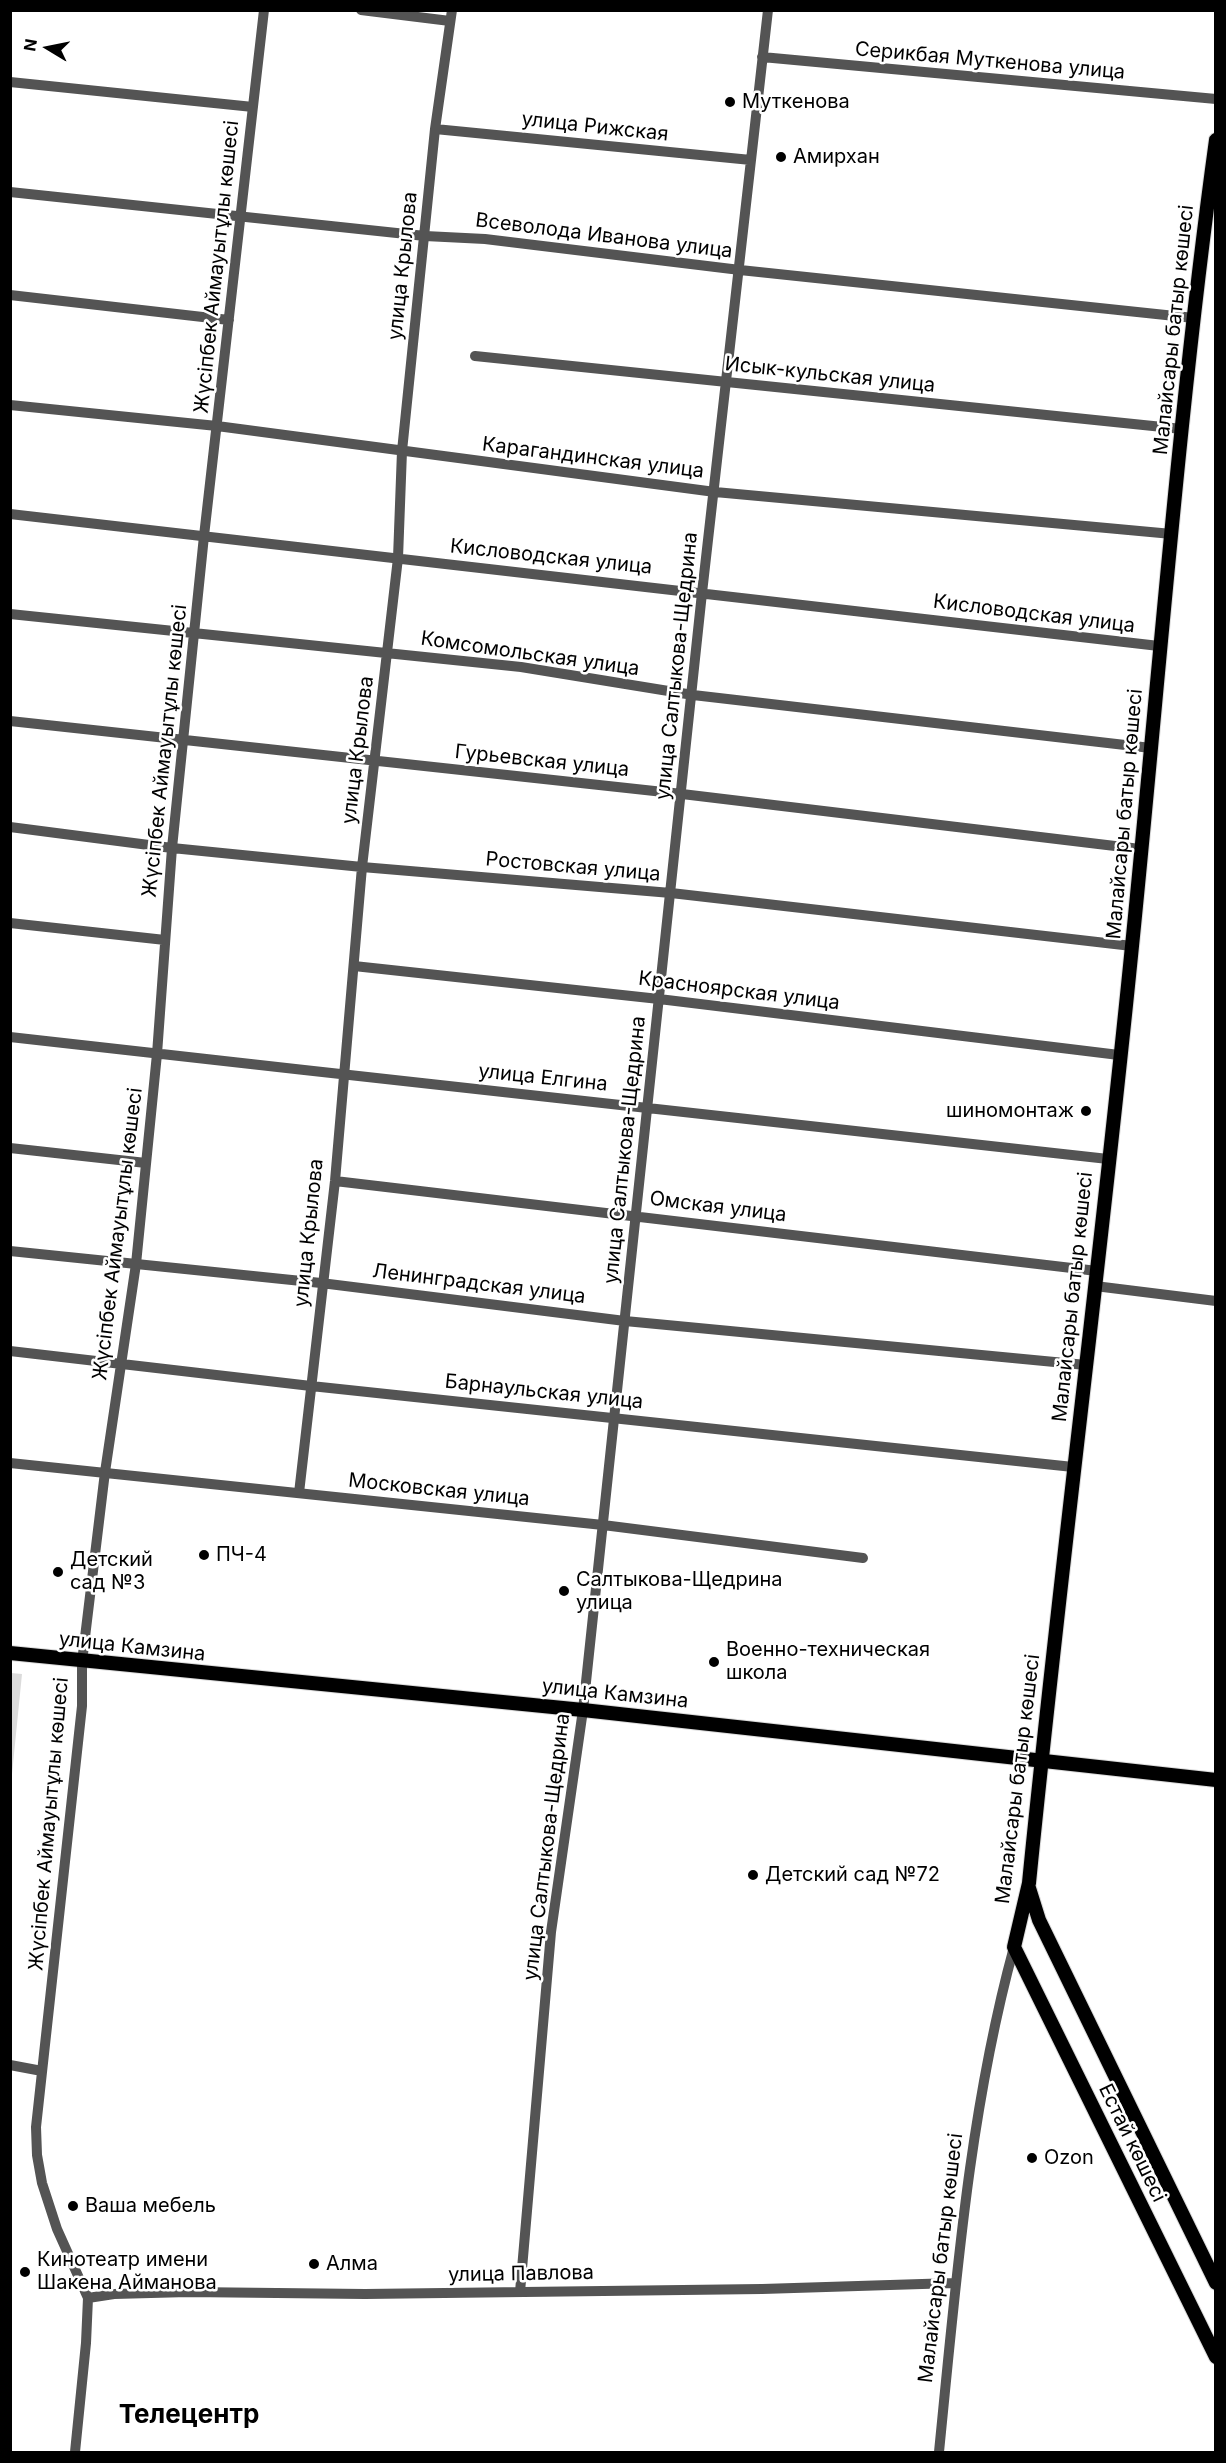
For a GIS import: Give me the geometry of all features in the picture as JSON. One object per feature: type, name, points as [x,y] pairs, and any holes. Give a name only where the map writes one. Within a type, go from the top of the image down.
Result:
[{"type":"main road","name":"Малайсары батыр көшесі","points":[[1014,1947],[1029,1883],[1132,946],[1159,646],[1215,140]]},
{"type":"main road","name":"улица Камзина","points":[[10,1653],[82,1662],[583,1710],[1215,1780]]},
{"type":"main road","name":"Естай көшесі","points":[[1029,1883],[1039,1920],[1214,2275]]},
{"type":"main road","name":"Естай көшесі","points":[[1014,1947],[1215,2357]]},
{"type":"street","name":"Жүсіпбек Аймауытұлы көшесі","points":[[75,2452],[88,2298],[57,2229],[40,2174],[36,2127],[81,1715],[82,1662],[105,1472],[136,1264],[157,1054],[172,848],[204,536],[264,10]]},
{"type":"street","points":[[361,10],[451,16]]},
{"type":"street","name":"улица Салтыкова-Щедрина","points":[[520,2292],[551,1932],[583,1710],[693,695],[702,593],[768,10]]},
{"type":"street","name":"улица Крылова","points":[[298,1493],[321,1283],[335,1181],[342,1075],[362,867],[389,653],[398,558],[402,451],[435,129],[451,16]]},
{"type":"street","name":"Серикбая Муткенова улица","points":[[762,57],[1215,99]]},
{"type":"street","points":[[10,82],[253,107]]},
{"type":"street","name":"улица Рижская","points":[[435,129],[751,160]]},
{"type":"street","name":"Всеволода Иванова улица","points":[[10,192],[425,236],[485,240],[740,270],[1194,318]]},
{"type":"street","points":[[10,295],[229,320]]},
{"type":"street","name":"Исык-кульская улица","points":[[475,356],[1182,429]]},
{"type":"street","name":"Карагандинская улица","points":[[10,405],[217,426],[715,492],[1172,534]]},
{"type":"street","name":"Кисловодская улица","points":[[10,514],[1159,646]]},
{"type":"street","name":"Комсомольская улица","points":[[10,614],[521,667],[693,695],[1151,748]]},
{"type":"street","name":"Гурьевская улица","points":[[10,722],[682,794],[1140,849]]},
{"type":"street","name":"Ростовская улица","points":[[10,827],[172,848],[362,867],[671,893],[1132,946]]},
{"type":"street","points":[[10,923],[165,940]]},
{"type":"street","name":"Красноярская улица","points":[[354,966],[659,999],[1119,1055]]},
{"type":"street","name":"улица Елгина","points":[[10,1037],[342,1075],[648,1106],[1108,1159]]},
{"type":"street","points":[[10,1148],[146,1163]]},
{"type":"street","name":"Омская улица","points":[[335,1181],[1097,1271]]},
{"type":"street","name":"Ленинградская улица","points":[[10,1251],[321,1283],[625,1321],[1086,1365]]},
{"type":"street","points":[[1095,1286],[1215,1301]]},
{"type":"street","name":"Барнаульская улица","points":[[10,1351],[311,1386],[1073,1467]]},
{"type":"street","name":"Московская улица","points":[[10,1463],[603,1525],[863,1558]]},
{"type":"street","name":"Малайсары батыр көшесі","points":[[939,2452],[954,2283],[977,2116],[995,2016],[1014,1947]]},
{"type":"street","points":[[10,2065],[42,2071]]},
{"type":"street","name":"улица Павлова","points":[[88,2298],[114,2294],[188,2292],[365,2294],[762,2289],[954,2283]]},
{"type":"shaded area","points":[[10,1673],[22,1674],[11,1784]]},
{"type":"place","name":"Муткенова","points":[[730,102]]},
{"type":"place","name":"Амирхан","points":[[781,157]]},
{"type":"place","name":"шиномонтаж","points":[[1086,1111]]},
{"type":"place","name":"ПЧ-4","points":[[204,1555]]},
{"type":"place","name":"Детский сад №3","points":[[58,1572]]},
{"type":"place","name":"Салтыкова-Щедрина улица","points":[[564,1591]]},
{"type":"place","name":"Военно-техническая школа","points":[[714,1662]]},
{"type":"place","name":"Детский сад №72","points":[[753,1875]]},
{"type":"place","name":"Ozon","points":[[1032,2158]]},
{"type":"place","name":"Ваша мебель","points":[[73,2206]]},
{"type":"place","name":"Алма","points":[[314,2264]]},
{"type":"place","name":"Кинотеатр имени Шакена Айманова","points":[[25,2272]]},
{"type":"district","name":"Телецентр","points":[[189,2415]]}]
